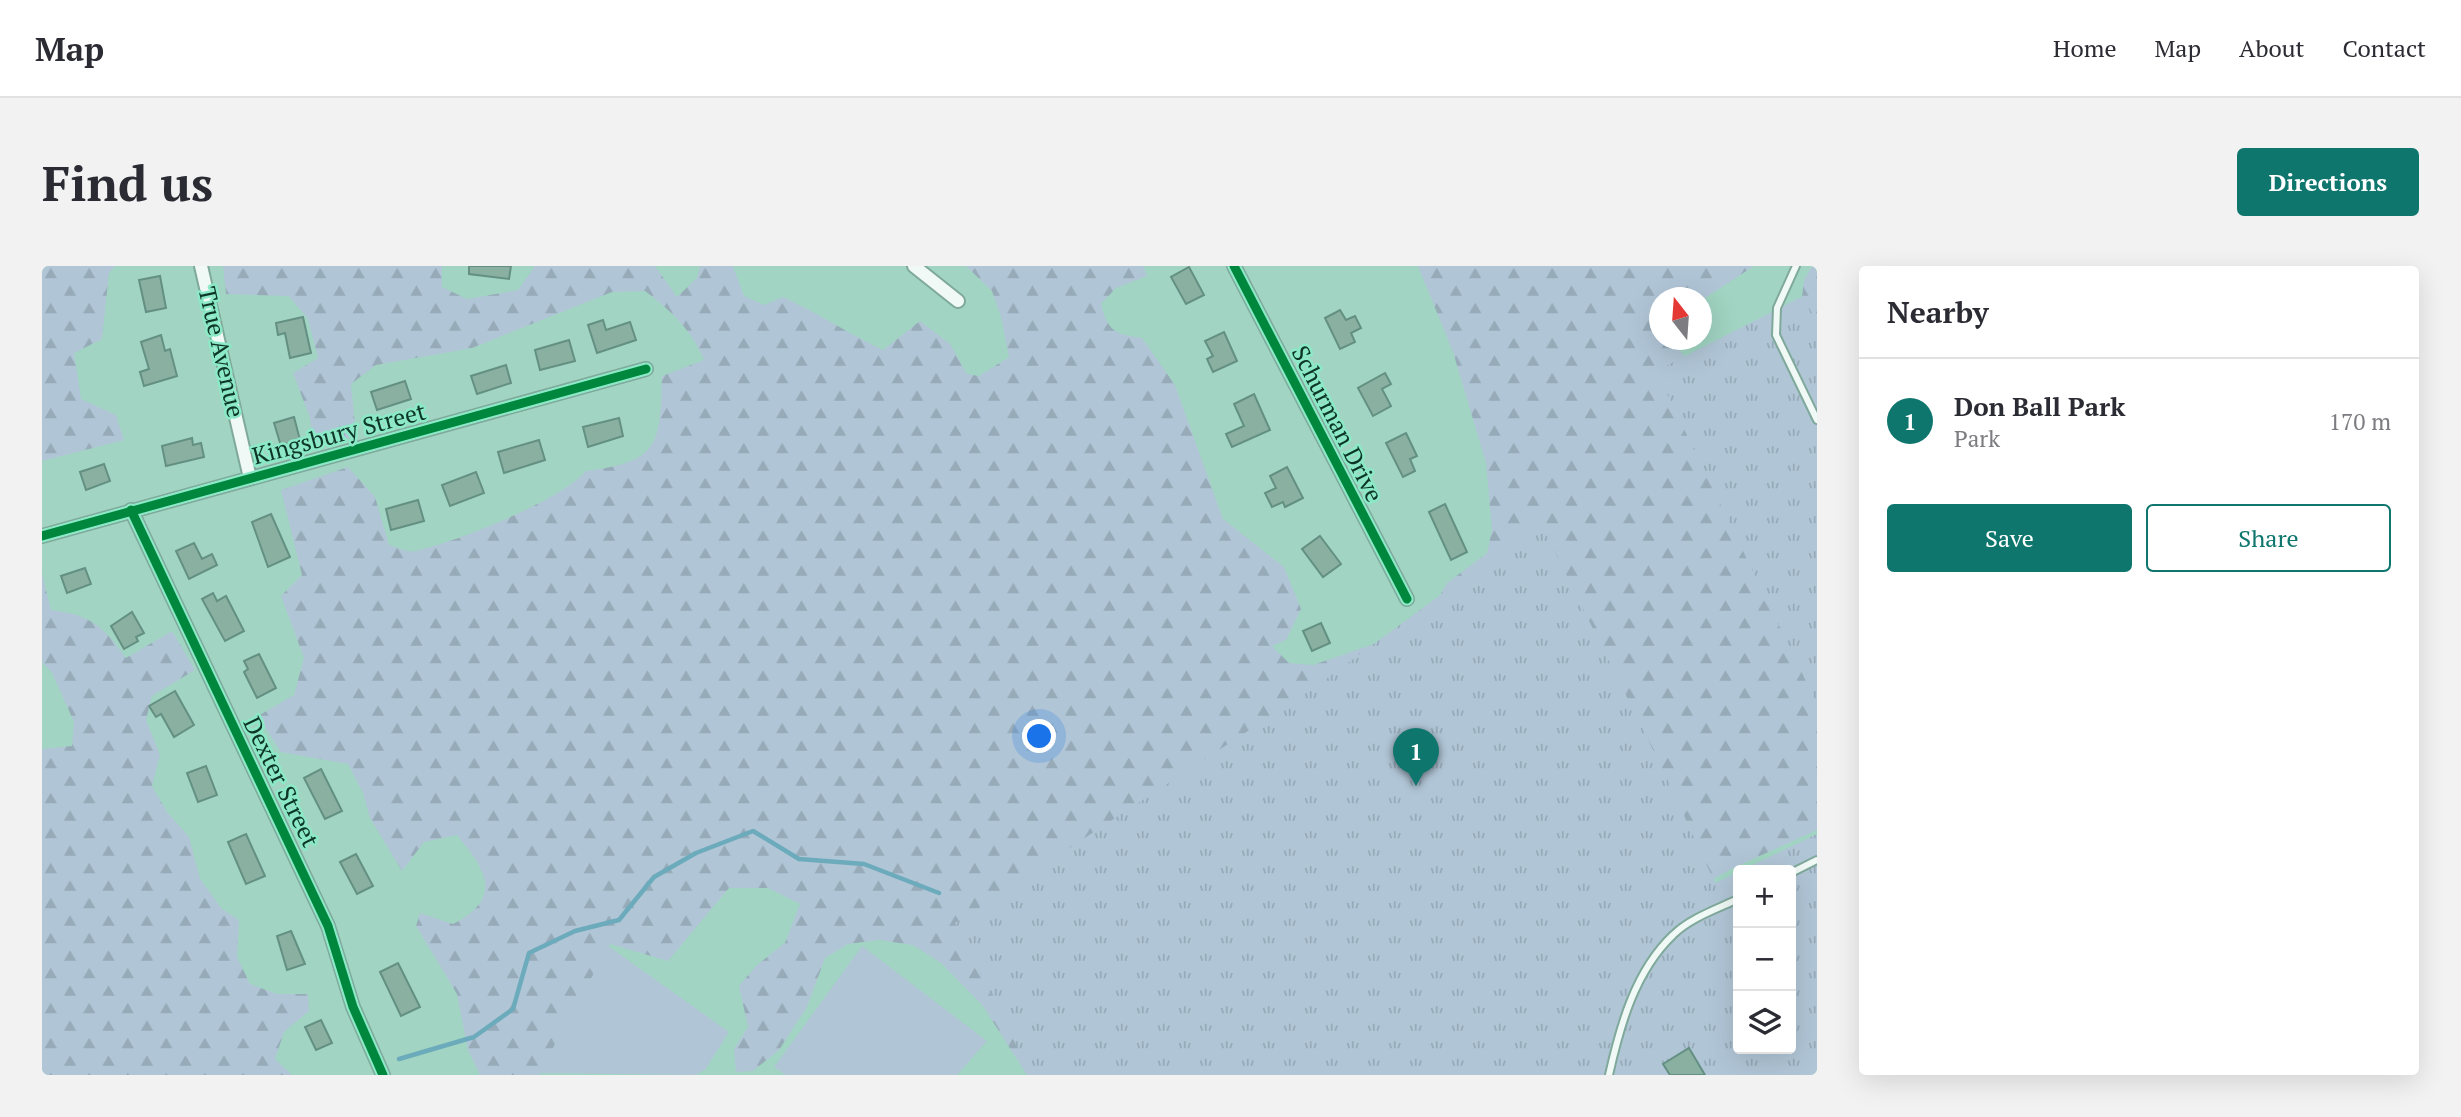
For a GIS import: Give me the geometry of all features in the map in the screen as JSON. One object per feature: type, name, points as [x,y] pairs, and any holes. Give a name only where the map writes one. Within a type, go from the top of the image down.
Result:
[{"type":"street","name":"True Avenue","points":[[201,266],[250,478]]},
{"type":"street","points":[[914,266],[958,301]]},
{"type":"street","name":"Schurman Drive","points":[[1234,266],[1407,599]]},
{"type":"street","name":"Kingsbury Street","points":[[42,536],[646,369]]},
{"type":"street","name":"Dexter Street","points":[[131,510],[320,906],[353,1007],[383,1075]]},
{"type":"lane","points":[[1796,266],[1777,308],[1776,335],[1817,420]]},
{"type":"lane","points":[[1796,870],[1817,860]]},
{"type":"lane","points":[[1609,1075],[1618,1036],[1632,998],[1658,951],[1673,934],[1689,923],[1733,901]]},
{"type":"green space","points":[[42,266],[115,266],[109,273],[102,339],[74,353],[81,399],[116,415],[124,440],[42,461]]},
{"type":"green space","points":[[223,266],[442,266],[442,287],[467,299],[518,290],[535,266],[655,266],[677,297],[697,278],[700,266],[733,266],[744,296],[764,305],[783,297],[883,350],[920,321],[950,344],[967,374],[979,376],[1009,357],[1001,317],[992,291],[966,266],[1143,266],[1147,276],[1116,288],[1101,304],[1107,321],[1119,333],[1142,338],[1175,385],[1223,519],[1284,567],[1301,609],[1286,640],[1272,646],[1289,663],[1313,665],[1391,638],[1430,612],[1447,583],[1487,553],[1492,530],[1486,463],[1453,352],[1418,266],[1754,266],[1712,293],[1712,287],[1649,287],[1649,350],[1680,350],[1698,377],[1817,672],[1817,830],[1740,865],[1733,865],[1733,868],[1638,923],[1561,1075],[1027,1075],[983,1006],[941,963],[913,945],[879,940],[848,944],[825,958],[807,1007],[779,1050],[753,1071],[736,1072],[734,1049],[748,1027],[739,986],[757,965],[785,943],[800,904],[768,888],[729,888],[668,961],[610,944],[539,1073],[541,1075],[480,1075],[468,1050],[457,994],[416,926],[420,913],[453,924],[479,904],[485,883],[476,860],[457,835],[424,842],[402,871],[370,818],[363,793],[348,764],[281,752],[258,716],[294,695],[304,658],[281,596],[302,575],[281,490],[348,467],[375,497],[389,545],[405,551],[433,546],[480,530],[531,507],[573,483],[586,471],[629,462],[642,455],[657,434],[662,376],[704,360],[679,321],[645,291],[612,292],[472,348],[376,365],[351,384],[356,436],[313,445],[310,418],[293,373],[318,358],[308,319],[289,296],[226,294]]},
{"type":"green space","points":[[1812,266],[1817,266],[1817,364],[1798,330],[1804,280]]},
{"type":"green space","points":[[1803,296],[1817,323],[1817,704],[1656,371],[1697,350],[1712,350],[1712,342]]},
{"type":"green space","points":[[1540,522],[1663,770],[1715,883],[1733,874],[1733,1054],[1796,1054],[1796,865],[1752,865],[1817,834],[1817,1075],[1031,1075],[955,923],[1315,687]]},
{"type":"green space","points":[[42,574],[51,610],[76,615],[95,624],[126,658],[172,631],[195,670],[152,696],[146,720],[160,755],[152,786],[167,812],[189,837],[200,879],[222,909],[239,920],[237,957],[250,984],[277,994],[308,994],[309,1011],[284,1032],[275,1059],[292,1075],[42,1075],[42,749],[72,746],[74,722],[52,673],[42,662]]},
{"type":"green space","points":[[608,946],[729,1032],[705,1070],[695,1075],[539,1073]]},
{"type":"green space","points":[[862,946],[987,1041],[957,1075],[786,1075],[774,1067]]},
{"type":"building","points":[[469,266],[511,266],[509,279],[469,274]]},
{"type":"building","points":[[1189,267],[1204,295],[1186,304],[1171,277]]},
{"type":"building","points":[[160,276],[166,308],[146,312],[139,280]]},
{"type":"building","points":[[1340,310],[1346,320],[1355,316],[1361,328],[1351,333],[1355,342],[1340,349],[1325,318]]},
{"type":"building","points":[[303,317],[311,353],[290,358],[285,333],[278,335],[276,323]]},
{"type":"building","points":[[603,320],[606,330],[630,322],[636,340],[597,353],[588,325]]},
{"type":"building","points":[[1224,332],[1237,361],[1213,372],[1207,359],[1213,356],[1205,341]]},
{"type":"building","points":[[161,335],[165,351],[170,349],[177,376],[144,386],[140,372],[149,369],[141,342]]},
{"type":"building","points":[[569,340],[575,361],[540,370],[535,350]]},
{"type":"building","points":[[506,365],[511,383],[477,394],[471,376]]},
{"type":"building","points":[[1385,373],[1391,384],[1382,389],[1391,406],[1373,416],[1358,388]]},
{"type":"building","points":[[405,381],[411,399],[377,410],[371,392]]},
{"type":"building","points":[[1254,394],[1270,430],[1232,447],[1226,434],[1244,426],[1234,404]]},
{"type":"building","points":[[294,417],[300,440],[281,446],[274,423]]},
{"type":"building","points":[[619,418],[623,436],[588,447],[583,427]]},
{"type":"building","points":[[1406,433],[1417,456],[1410,459],[1415,471],[1403,477],[1386,443]]},
{"type":"building","points":[[192,438],[193,445],[201,443],[204,457],[166,466],[162,446]]},
{"type":"building","points":[[539,440],[545,460],[504,473],[498,452]]},
{"type":"building","points":[[104,464],[110,481],[86,490],[80,472]]},
{"type":"building","points":[[1287,467],[1303,498],[1285,507],[1283,502],[1272,507],[1265,493],[1276,488],[1270,476]]},
{"type":"building","points":[[476,472],[484,493],[450,506],[442,485]]},
{"type":"building","points":[[418,500],[424,521],[391,530],[386,509]]},
{"type":"building","points":[[1445,504],[1467,552],[1451,560],[1429,512]]},
{"type":"building","points":[[271,514],[290,557],[268,567],[252,522]]},
{"type":"building","points":[[1320,536],[1341,564],[1323,577],[1302,549]]},
{"type":"building","points":[[194,543],[202,559],[212,554],[217,565],[189,579],[176,551]]},
{"type":"building","points":[[85,568],[91,584],[67,593],[61,576]]},
{"type":"building","points":[[213,593],[217,601],[226,596],[244,631],[225,641],[202,599]]},
{"type":"building","points":[[132,612],[144,633],[136,637],[138,641],[124,649],[111,626]]},
{"type":"building","points":[[1321,623],[1330,643],[1312,651],[1303,631]]},
{"type":"building","points":[[259,654],[276,688],[257,698],[244,672],[248,669],[244,661]]},
{"type":"building","points":[[175,691],[194,725],[174,737],[161,714],[156,717],[149,706]]},
{"type":"building","points":[[206,766],[217,795],[198,802],[187,773]]},
{"type":"building","points":[[321,769],[342,811],[325,819],[304,778]]},
{"type":"building","points":[[246,834],[265,876],[246,884],[228,842]]},
{"type":"building","points":[[356,854],[373,886],[357,894],[340,862]]},
{"type":"building","points":[[291,931],[305,964],[287,970],[277,936]]},
{"type":"building","points":[[398,963],[420,1007],[401,1016],[380,972]]},
{"type":"building","points":[[321,1020],[332,1043],[316,1050],[305,1027]]},
{"type":"building","points":[[1689,1048],[1705,1075],[1670,1075],[1663,1064]]},
{"type":"waterway","points":[[399,1059],[474,1037],[513,1009],[529,953],[575,931],[619,920],[654,877],[696,853],[753,831],[799,859],[864,864],[939,893]]},
{"type":"cycle path","points":[[1234,266],[1407,599]]},
{"type":"cycle path","points":[[42,536],[646,369]]},
{"type":"cycle path","points":[[131,510],[328,926],[353,1007],[383,1075]]},
{"type":"place","name":"Don Ball Park","points":[[1416,786]]}]
